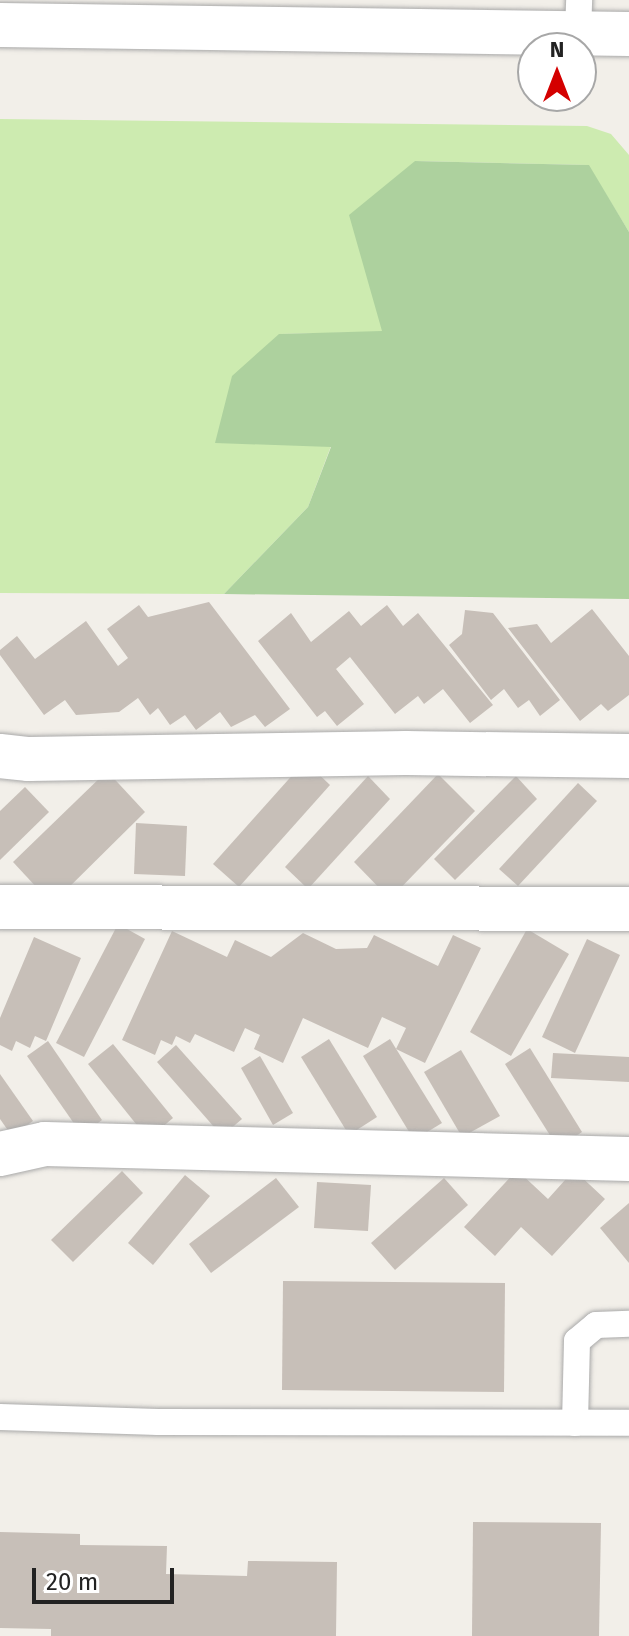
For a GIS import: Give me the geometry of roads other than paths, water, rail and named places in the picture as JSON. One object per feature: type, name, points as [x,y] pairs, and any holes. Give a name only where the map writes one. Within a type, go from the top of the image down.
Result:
[{"type":"street","points":[[0,25],[578,17],[629,34]]},
{"type":"street","points":[[0,756],[29,759],[406,753],[629,756]]},
{"type":"street","points":[[0,907],[629,909]]},
{"type":"street","points":[[0,1154],[45,1144],[629,1159]]},
{"type":"lane","points":[[575,1423],[577,1341],[596,1325],[629,1324]]},
{"type":"lane","points":[[0,1417],[158,1422],[629,1423]]}]
